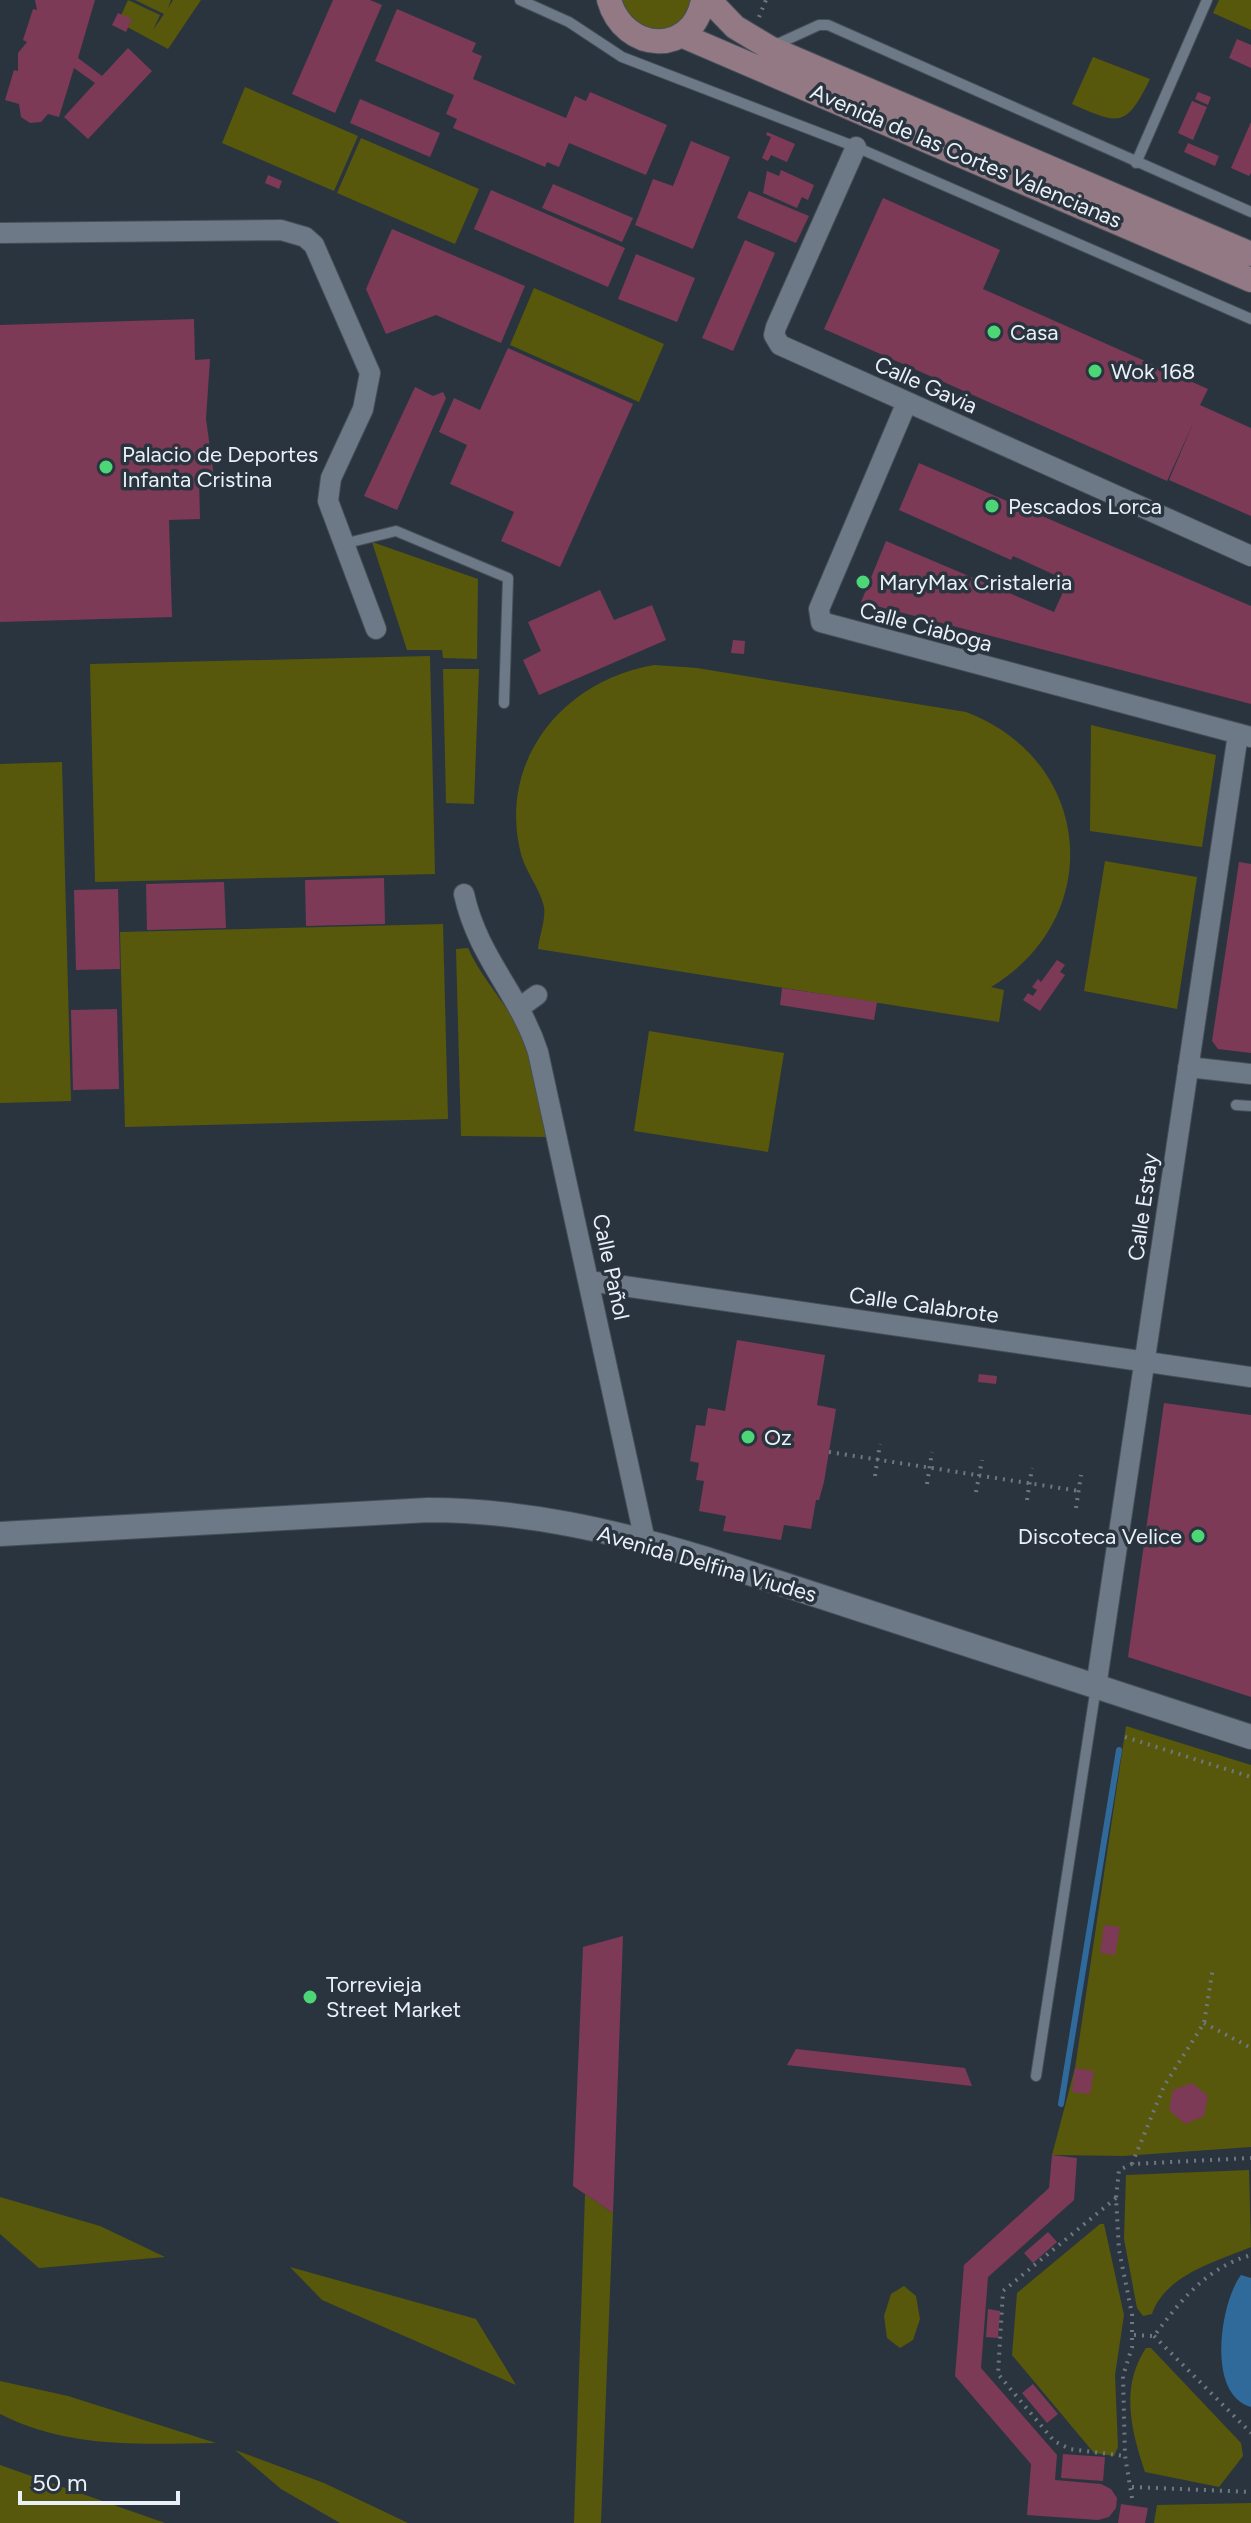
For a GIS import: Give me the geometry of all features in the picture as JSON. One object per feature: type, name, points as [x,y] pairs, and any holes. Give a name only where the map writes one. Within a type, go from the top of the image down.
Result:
[{"type":"main road","points":[[609,0],[614,16],[636,37],[667,41],[681,35],[693,24],[706,0]]},
{"type":"main road","name":"Avenida de las Cortes Valencianas","points":[[706,0],[735,27],[770,48],[1251,254]]},
{"type":"main road","name":"Avenida de las Cortes Valencianas","points":[[681,35],[1251,280]]},
{"type":"street","name":"Calle Gavia","points":[[856,147],[774,335],[784,347],[1251,556]]},
{"type":"street","points":[[0,233],[281,230],[294,232],[314,245],[370,373],[368,393],[329,489],[328,501],[376,629]]},
{"type":"street","name":"Calle Ciaboga","points":[[907,402],[819,609],[821,622],[1245,736]]},
{"type":"street","name":"Calle Estay","points":[[1096,1687],[1188,1067],[1245,736]]},
{"type":"street","name":"Calle Pañol","points":[[464,894],[486,957],[519,1008],[538,1052],[645,1541]]},
{"type":"street","points":[[519,1008],[537,995]]},
{"type":"street","points":[[1188,1067],[1251,1074]]},
{"type":"street","name":"Calle Calabrote","points":[[589,1281],[1251,1377]]},
{"type":"street","name":"Avenida Delfina Viudes","points":[[0,1534],[472,1510],[533,1517],[645,1541],[1251,1737]]},
{"type":"lane","points":[[520,0],[569,22],[622,57],[856,147],[1251,319]]},
{"type":"lane","points":[[1136,163],[1207,0]]},
{"type":"lane","points":[[770,48],[819,25],[828,25],[1251,212]]},
{"type":"lane","points":[[343,544],[396,531],[508,578],[504,703]]},
{"type":"lane","points":[[1236,1105],[1251,1106]]},
{"type":"lane","points":[[1036,2076],[1096,1687]]},
{"type":"path","points":[[758,19],[766,0]]},
{"type":"path","points":[[875,1476],[880,1444]]},
{"type":"path","points":[[829,1452],[1079,1491]]},
{"type":"path","points":[[927,1484],[932,1452]]},
{"type":"path","points":[[976,1492],[982,1460]]},
{"type":"path","points":[[1027,1500],[1032,1468]]},
{"type":"path","points":[[1076,1508],[1081,1475]]},
{"type":"path","points":[[1125,1737],[1251,1777]]},
{"type":"path","points":[[1132,2164],[1164,2086],[1204,2023],[1213,1968]]},
{"type":"path","points":[[1204,2023],[1251,2048]]},
{"type":"path","points":[[1132,2498],[1125,2456],[1123,2376],[1133,2335],[1131,2300],[1119,2250],[1116,2198],[1119,2170],[1132,2164],[1251,2158]]},
{"type":"path","points":[[1116,2198],[1003,2291],[998,2374],[1054,2441],[1070,2449],[1125,2456]]},
{"type":"path","points":[[1154,2336],[1202,2280],[1230,2261],[1251,2255]]},
{"type":"path","points":[[1133,2335],[1154,2336],[1251,2433]]},
{"type":"path","points":[[1132,2487],[1251,2492]]},
{"type":"shaded area","points":[[128,0],[160,15],[153,30],[164,14],[135,0],[171,0],[168,8],[173,0],[201,0],[168,49],[118,22]]},
{"type":"shaded area","points":[[621,0],[692,0],[677,24],[657,30],[637,21]]},
{"type":"shaded area","points":[[1219,0],[1251,0],[1251,30],[1213,13]]},
{"type":"shaded area","points":[[1093,57],[1150,79],[1134,107],[1120,118],[1101,116],[1072,104]]},
{"type":"shaded area","points":[[245,87],[358,136],[334,191],[222,143]]},
{"type":"shaded area","points":[[361,138],[479,189],[455,244],[337,193]]},
{"type":"shaded area","points":[[534,288],[664,344],[639,402],[510,345]]},
{"type":"shaded area","points":[[372,542],[478,579],[477,659],[443,658],[442,650],[407,650]]},
{"type":"shaded area","points":[[430,656],[435,874],[95,882],[90,664]]},
{"type":"shaded area","points":[[654,665],[697,668],[966,712],[1008,735],[1040,765],[1060,802],[1070,841],[1068,882],[1054,921],[1028,957],[991,987],[1004,990],[999,1022],[538,949],[544,907],[522,857],[516,816],[520,784],[530,755],[546,729],[567,706],[593,687],[622,673]]},
{"type":"shaded area","points":[[443,669],[479,669],[474,804],[446,803]]},
{"type":"shaded area","points":[[1091,725],[1216,755],[1202,847],[1090,831]]},
{"type":"shaded area","points":[[62,762],[71,1101],[0,1103],[0,764]]},
{"type":"shaded area","points":[[1105,861],[1197,877],[1177,1009],[1084,991]]},
{"type":"shaded area","points":[[443,924],[448,1119],[125,1127],[120,932]]},
{"type":"shaded area","points":[[468,948],[521,1033],[534,1071],[547,1137],[461,1136],[456,949]]},
{"type":"shaded area","points":[[649,1031],[784,1053],[768,1152],[634,1131]]},
{"type":"shaded area","points":[[1126,1726],[1251,1765],[1251,2147],[1123,2156],[1052,2155],[1075,2068]]},
{"type":"shaded area","points":[[1249,2170],[1251,2247],[1180,2279],[1159,2300],[1152,2314],[1143,2316],[1137,2308],[1124,2239],[1126,2175]]},
{"type":"shaded area","points":[[585,2194],[613,2213],[601,2523],[574,2523]]},
{"type":"shaded area","points":[[0,2197],[100,2226],[165,2257],[39,2268],[0,2234]]},
{"type":"shaded area","points":[[1100,2224],[1104,2224],[1124,2315],[1115,2375],[1118,2447],[1114,2456],[1094,2453],[1012,2355],[1017,2293]]},
{"type":"shaded area","points":[[290,2267],[476,2319],[516,2385],[322,2300]]},
{"type":"shaded area","points":[[904,2286],[916,2296],[920,2319],[913,2340],[900,2348],[887,2338],[884,2316],[891,2294]]},
{"type":"shaded area","points":[[1146,2348],[1151,2348],[1241,2443],[1243,2456],[1219,2487],[1145,2472],[1130,2409],[1133,2378]]},
{"type":"shaded area","points":[[0,2381],[68,2396],[216,2443],[106,2442],[52,2433],[0,2414]]},
{"type":"shaded area","points":[[235,2450],[324,2483],[408,2523],[340,2523],[281,2489]]},
{"type":"shaded area","points":[[0,2465],[165,2523],[0,2523]]},
{"type":"shaded area","points":[[1251,2503],[1251,2523],[1154,2523],[1157,2505]]},
{"type":"water","points":[[1241,2275],[1251,2278],[1251,2407],[1237,2399],[1228,2385],[1221,2347],[1227,2306]]},
{"type":"building","points":[[35,0],[95,0],[78,58],[102,76],[128,48],[152,71],[88,139],[64,117],[95,83],[74,68],[59,117],[48,114],[41,122],[30,123],[21,117],[19,104],[5,100],[14,70],[18,71],[18,53],[27,42],[23,40],[33,9],[37,10]]},
{"type":"building","points":[[333,0],[370,0],[382,5],[335,113],[292,94]]},
{"type":"building","points":[[397,9],[476,43],[472,52],[482,56],[473,79],[566,118],[575,96],[586,101],[590,92],[667,125],[646,175],[569,143],[559,167],[547,162],[545,167],[453,128],[457,119],[446,114],[454,95],[375,61]]},
{"type":"building","points":[[118,13],[132,19],[126,32],[112,25]]},
{"type":"building","points":[[1237,39],[1251,45],[1251,68],[1229,58]]},
{"type":"building","points":[[1198,92],[1211,97],[1208,105],[1195,99]]},
{"type":"building","points":[[360,99],[440,133],[430,157],[350,123]]},
{"type":"building","points":[[1192,101],[1207,107],[1193,140],[1178,133]]},
{"type":"building","points":[[1251,122],[1251,173],[1249,176],[1231,168]]},
{"type":"building","points":[[767,132],[795,144],[787,162],[771,155],[768,161],[762,158],[771,137],[766,135]]},
{"type":"building","points":[[691,141],[730,157],[693,249],[635,225],[653,179],[673,186]]},
{"type":"building","points":[[1188,143],[1219,156],[1215,166],[1184,152]]},
{"type":"building","points":[[781,170],[814,185],[808,200],[802,197],[797,208],[763,193],[767,171],[779,176]]},
{"type":"building","points":[[268,175],[282,181],[279,189],[265,183]]},
{"type":"building","points":[[553,184],[633,218],[622,242],[542,208]]},
{"type":"building","points":[[491,190],[625,248],[608,287],[474,229]]},
{"type":"building","points":[[749,191],[809,216],[796,243],[737,218]]},
{"type":"building","points":[[883,198],[1000,250],[983,289],[1208,389],[1200,405],[1251,428],[1251,516],[1169,480],[1194,421],[1167,481],[824,329]]},
{"type":"building","points":[[392,229],[525,286],[501,343],[436,315],[386,334],[366,289]]},
{"type":"building","points":[[745,240],[775,253],[733,351],[702,338]]},
{"type":"building","points":[[636,254],[695,278],[677,322],[618,299]]},
{"type":"building","name":"Palacio de Deportes Infanta Cristina","points":[[194,319],[195,360],[210,359],[206,419],[214,477],[199,478],[200,519],[169,520],[172,617],[0,622],[0,325]]},
{"type":"building","points":[[508,348],[633,404],[560,567],[501,541],[514,512],[450,484],[467,445],[439,432],[454,398],[480,410]]},
{"type":"building","points":[[415,387],[433,396],[443,392],[446,398],[397,510],[364,496]]},
{"type":"building","points":[[919,463],[1251,606],[1251,704],[861,602],[886,541],[1054,612],[1068,581],[1013,556],[1011,560],[899,510]]},
{"type":"building","points":[[600,590],[614,620],[652,605],[666,640],[539,695],[523,660],[541,651],[528,622]]},
{"type":"building","points":[[733,640],[745,641],[744,654],[731,653]]},
{"type":"building","points":[[1239,862],[1251,864],[1251,1053],[1218,1049],[1212,1041]]},
{"type":"building","points":[[384,878],[385,924],[306,926],[305,880]]},
{"type":"building","points":[[224,882],[226,928],[147,930],[146,884]]},
{"type":"building","points":[[118,889],[120,969],[76,970],[74,890]]},
{"type":"building","points":[[1057,960],[1065,965],[1060,972],[1065,975],[1040,1011],[1023,1000],[1028,993],[1033,996],[1037,990],[1032,987],[1038,979],[1041,982]]},
{"type":"building","points":[[782,988],[877,1002],[874,1020],[780,1005]]},
{"type":"building","points":[[117,1009],[119,1089],[73,1090],[71,1010]]},
{"type":"building","points":[[737,1340],[825,1355],[817,1405],[836,1409],[824,1482],[819,1500],[816,1500],[811,1529],[784,1525],[781,1540],[723,1531],[726,1516],[699,1511],[704,1481],[696,1480],[699,1463],[690,1461],[696,1425],[705,1426],[708,1408],[725,1411]]},
{"type":"building","points":[[979,1374],[997,1376],[996,1384],[978,1382]]},
{"type":"building","name":"Discoteca Velice","points":[[1164,1403],[1251,1415],[1251,1697],[1128,1657]]},
{"type":"building","points":[[1104,1925],[1120,1927],[1115,1955],[1100,1953]]},
{"type":"building","points":[[623,1936],[613,2213],[573,2186],[583,1947]]},
{"type":"building","points":[[796,2049],[965,2068],[972,2086],[787,2065]]},
{"type":"building","points":[[1075,2068],[1094,2071],[1090,2094],[1072,2092]]},
{"type":"building","points":[[1192,2083],[1208,2096],[1204,2116],[1185,2124],[1169,2110],[1173,2090]]},
{"type":"building","points":[[1052,2155],[1077,2158],[1074,2200],[988,2277],[981,2368],[1057,2455],[1055,2480],[1101,2484],[1111,2489],[1117,2498],[1116,2508],[1109,2517],[1098,2520],[1027,2515],[1031,2464],[955,2376],[964,2265],[1049,2188]]},
{"type":"building","points":[[1048,2232],[1057,2242],[1033,2263],[1024,2253]]},
{"type":"building","points":[[988,2309],[1000,2311],[998,2338],[986,2337]]},
{"type":"building","points":[[1033,2384],[1058,2414],[1047,2423],[1022,2393]]},
{"type":"building","points":[[1063,2454],[1105,2457],[1103,2481],[1061,2478]]},
{"type":"building","points":[[1121,2504],[1148,2508],[1145,2523],[1118,2523]]},
{"type":"waterway","points":[[1061,2104],[1119,1750]]},
{"type":"place","name":"Casa","points":[[994,332]]},
{"type":"place","name":"Wok 168","points":[[1095,371]]},
{"type":"place","name":"Palacio de Deportes Infanta Cristina","points":[[106,467]]},
{"type":"place","name":"Pescados Lorca","points":[[992,506]]},
{"type":"place","name":"MaryMax Cristaleria","points":[[863,582]]},
{"type":"place","name":"Oz","points":[[748,1437]]},
{"type":"place","name":"Discoteca Velice","points":[[1198,1536]]},
{"type":"place","name":"Torrevieja Street Market","points":[[310,1997]]}]
